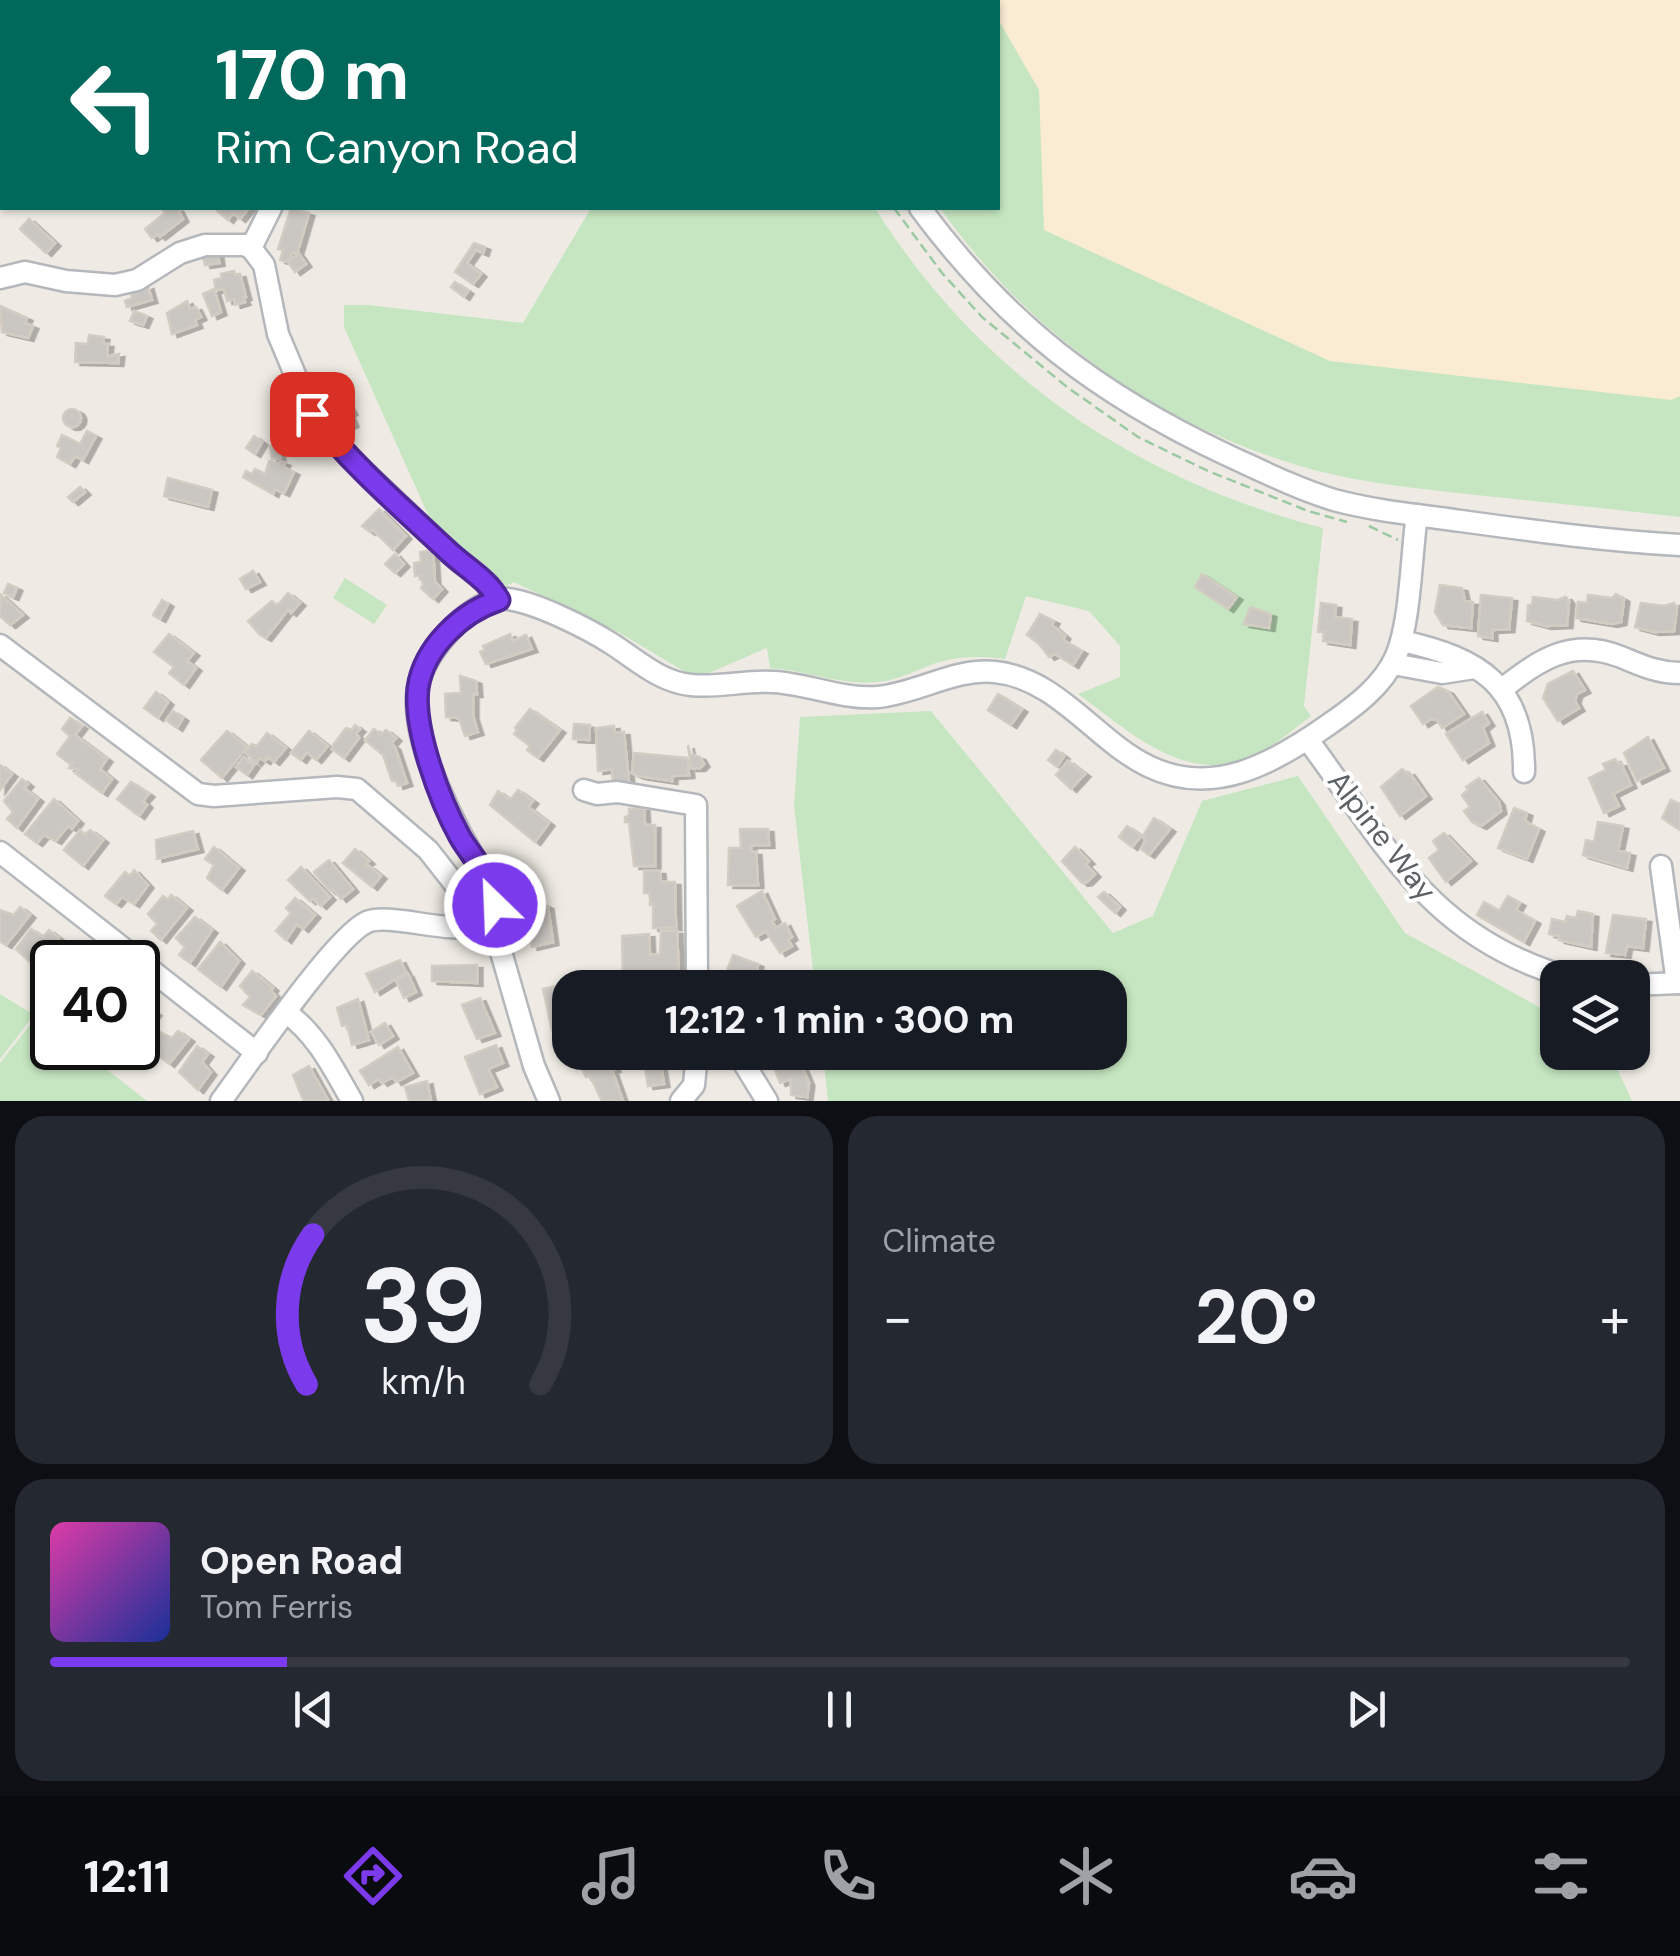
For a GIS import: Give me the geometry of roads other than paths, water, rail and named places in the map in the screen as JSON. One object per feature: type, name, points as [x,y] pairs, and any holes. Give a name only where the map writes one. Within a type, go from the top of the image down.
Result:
[{"type":"street","points":[[251,248],[270,210]]},
{"type":"street","points":[[922,210],[962,262],[1058,356],[1144,413],[1290,484],[1336,500],[1417,515],[1536,532],[1680,545]]},
{"type":"street","points":[[0,278],[25,272],[66,281],[116,285],[137,280],[180,254],[205,246],[251,248],[264,265],[278,334],[312,414],[351,459],[488,584],[499,600]]},
{"type":"street","points":[[221,1101],[348,937],[365,923],[396,920],[460,930],[486,923],[492,914],[495,897],[443,802],[420,723],[418,697],[423,671],[441,641],[469,614],[499,600],[523,604],[590,632],[650,670],[691,685],[770,682],[876,697],[954,676],[992,671],[1006,674],[1044,689],[1149,766],[1184,778],[1224,778],[1280,758],[1308,740],[1366,696],[1393,664],[1402,641],[1417,515]]},
{"type":"street","points":[[1402,641],[1457,655],[1501,690],[1522,728],[1524,772]]},
{"type":"street","points":[[0,646],[198,794],[357,789],[428,850],[486,923],[501,950],[534,1066],[549,1101]]},
{"type":"street","points":[[1501,690],[1536,662],[1567,650],[1606,651],[1659,673],[1680,673]]},
{"type":"street","points":[[1393,664],[1442,673],[1474,668]]},
{"type":"street","name":"Alpine Way","points":[[1308,740],[1407,875],[1439,909],[1506,955],[1540,969]]},
{"type":"street","points":[[584,790],[696,805],[697,970]]},
{"type":"street","points":[[0,852],[257,1053]]},
{"type":"street","points":[[1650,985],[1678,983],[1660,866]]},
{"type":"street","points":[[288,1013],[306,1026],[318,1042],[352,1101]]},
{"type":"street","points":[[681,1101],[694,1085],[695,1070]]},
{"type":"street","points":[[748,1070],[768,1101]]}]
